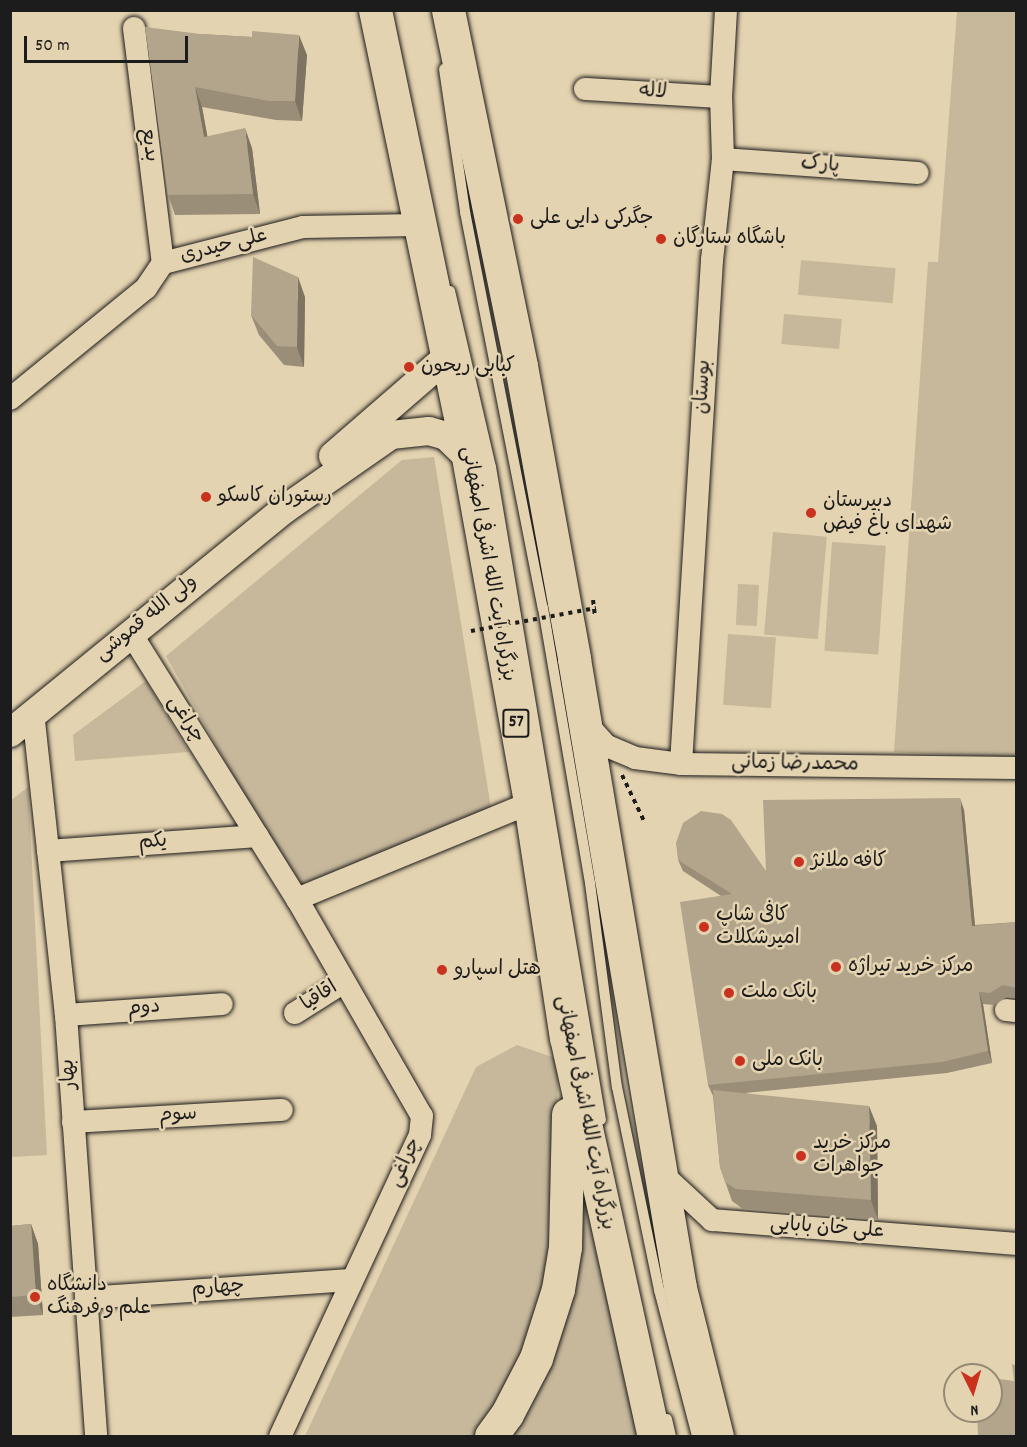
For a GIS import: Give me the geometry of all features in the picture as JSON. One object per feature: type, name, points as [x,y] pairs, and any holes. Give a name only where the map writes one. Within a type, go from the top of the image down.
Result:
[{"type":"highway","name":"بزرگراه آیت الله اشرفی اصفهانی","points":[[375,10],[417,225],[468,457],[530,803],[566,1037],[654,1437]]},
{"type":"highway","points":[[446,24],[521,366],[586,723],[658,1170],[680,1288],[717,1437]]},
{"type":"highway","points":[[491,1437],[507,1414],[536,1358],[558,1289],[565,1247],[568,1172],[566,1037]]},
{"type":"street","name":"بوستان","points":[[681,764],[712,260],[723,159],[721,98],[726,10]]},
{"type":"street","name":"بدیع","points":[[134,28],[163,263]]},
{"type":"street","name":"لاله","points":[[585,89],[721,98]]},
{"type":"street","name":"پارک","points":[[723,159],[917,173]]},
{"type":"street","name":"علی حیدری","points":[[10,399],[146,288],[163,263],[303,227],[417,225]]},
{"type":"street","name":"ولی الله قموشی","points":[[285,508],[336,453],[445,359]]},
{"type":"street","name":"ولی الله قموشی","points":[[10,733],[130,632],[285,508],[391,435],[429,431],[446,436],[468,457]]},
{"type":"street","name":"چراغی","points":[[130,632],[297,899],[422,1116],[420,1135],[350,1280],[280,1437]]},
{"type":"street","name":"بهار","points":[[33,712],[66,1015],[96,1437]]},
{"type":"street","name":"محمدرضا زمانی","points":[[586,723],[607,746],[635,758],[681,764],[1017,768]]},
{"type":"street","points":[[297,899],[530,803]]},
{"type":"street","name":"یکم","points":[[48,851],[257,836]]},
{"type":"street","name":"اقاقیا","points":[[295,1013],[344,982]]},
{"type":"street","name":"دوم","points":[[66,1015],[222,1004]]},
{"type":"street","name":"سوم","points":[[73,1122],[282,1110]]},
{"type":"street","name":"علی خان بابایی","points":[[658,1170],[712,1220],[1017,1244]]},
{"type":"street","name":"چهارم","points":[[86,1298],[350,1280]]},
{"type":"lane","points":[[385,10],[419,159]]},
{"type":"lane","points":[[446,24],[465,212],[538,585],[590,883],[617,1087],[659,1290],[697,1437]]},
{"type":"lane","points":[[446,273],[491,467],[604,1138]]},
{"type":"lane","points":[[627,1254],[640,1311]]},
{"type":"lane","points":[[662,1401],[671,1437]]},
{"type":"path","points":[[471,631],[596,608]]},
{"type":"path","points":[[620,771],[644,821]]},
{"type":"shaded area","points":[[957,11],[1016,11],[1016,758],[894,752],[928,262],[938,262]]},
{"type":"shaded area","points":[[801,260],[896,268],[893,303],[798,295]]},
{"type":"shaded area","points":[[784,314],[842,319],[839,349],[781,344]]},
{"type":"shaded area","points":[[434,457],[491,808],[296,887],[166,656],[402,460]]},
{"type":"shaded area","points":[[773,532],[827,537],[818,639],[764,635]]},
{"type":"shaded area","points":[[832,542],[886,546],[878,655],[824,651]]},
{"type":"shaded area","points":[[738,584],[759,585],[757,626],[736,625]]},
{"type":"shaded area","points":[[728,634],[776,637],[771,708],[723,705]]},
{"type":"shaded area","points":[[146,681],[189,752],[75,761],[73,735]]},
{"type":"shaded area","points":[[28,787],[47,1155],[11,1157],[10,801]]},
{"type":"shaded area","points":[[517,1045],[558,1059],[555,1267],[536,1328],[479,1436],[305,1436],[476,1067]]},
{"type":"shaded area","points":[[577,1149],[643,1436],[505,1436]]},
{"type":"building","points":[[145,27],[200,34],[252,37],[252,31],[299,35],[295,101],[269,101],[195,87],[204,137],[245,128],[253,194],[168,195]]},
{"type":"building","points":[[253,257],[298,277],[297,347],[277,346],[251,315]]},
{"type":"building","name":"مرکز خرید تیراژه","points":[[960,798],[972,926],[1017,922],[1017,988],[1003,985],[990,993],[979,992],[988,1051],[942,1062],[708,1085],[680,902],[732,894],[678,860],[676,843],[683,823],[701,811],[722,814],[731,820],[766,871],[763,800]]},
{"type":"building","name":"مرکز خرید جواهرات","points":[[713,1090],[869,1106],[871,1200],[736,1189],[725,1182],[720,1167]]},
{"type":"building","points":[[31,1224],[36,1295],[10,1297],[10,1226]]},
{"type":"building","points":[[1012,1364],[1017,1366],[1017,1437],[978,1437],[977,1423],[1003,1423],[1003,1380],[1014,1381]]},
{"type":"place","name":"جگرکی دایی علی","points":[[518,219]]},
{"type":"place","name":"باشگاه ستارگان","points":[[661,239]]},
{"type":"place","name":"کبابی ریحون","points":[[409,367]]},
{"type":"place","name":"رستوران کاسکو","points":[[206,497]]},
{"type":"place","name":"دبیرستان شهدای باغ فیض","points":[[811,513]]},
{"type":"place","name":"کافه ملانژ","points":[[799,862]]},
{"type":"place","name":"کافی شاپ امیرشکلات","points":[[704,927]]},
{"type":"place","name":"مرکز خرید تیراژه","points":[[836,967]]},
{"type":"place","name":"هتل اسپارو","points":[[442,970]]},
{"type":"place","name":"بانک ملت","points":[[729,993]]},
{"type":"place","name":"بانک ملی","points":[[740,1061]]},
{"type":"place","name":"مرکز خرید جواهرات","points":[[801,1156]]},
{"type":"place","name":"دانشگاه علم و فرهنگ","points":[[35,1297]]}]
